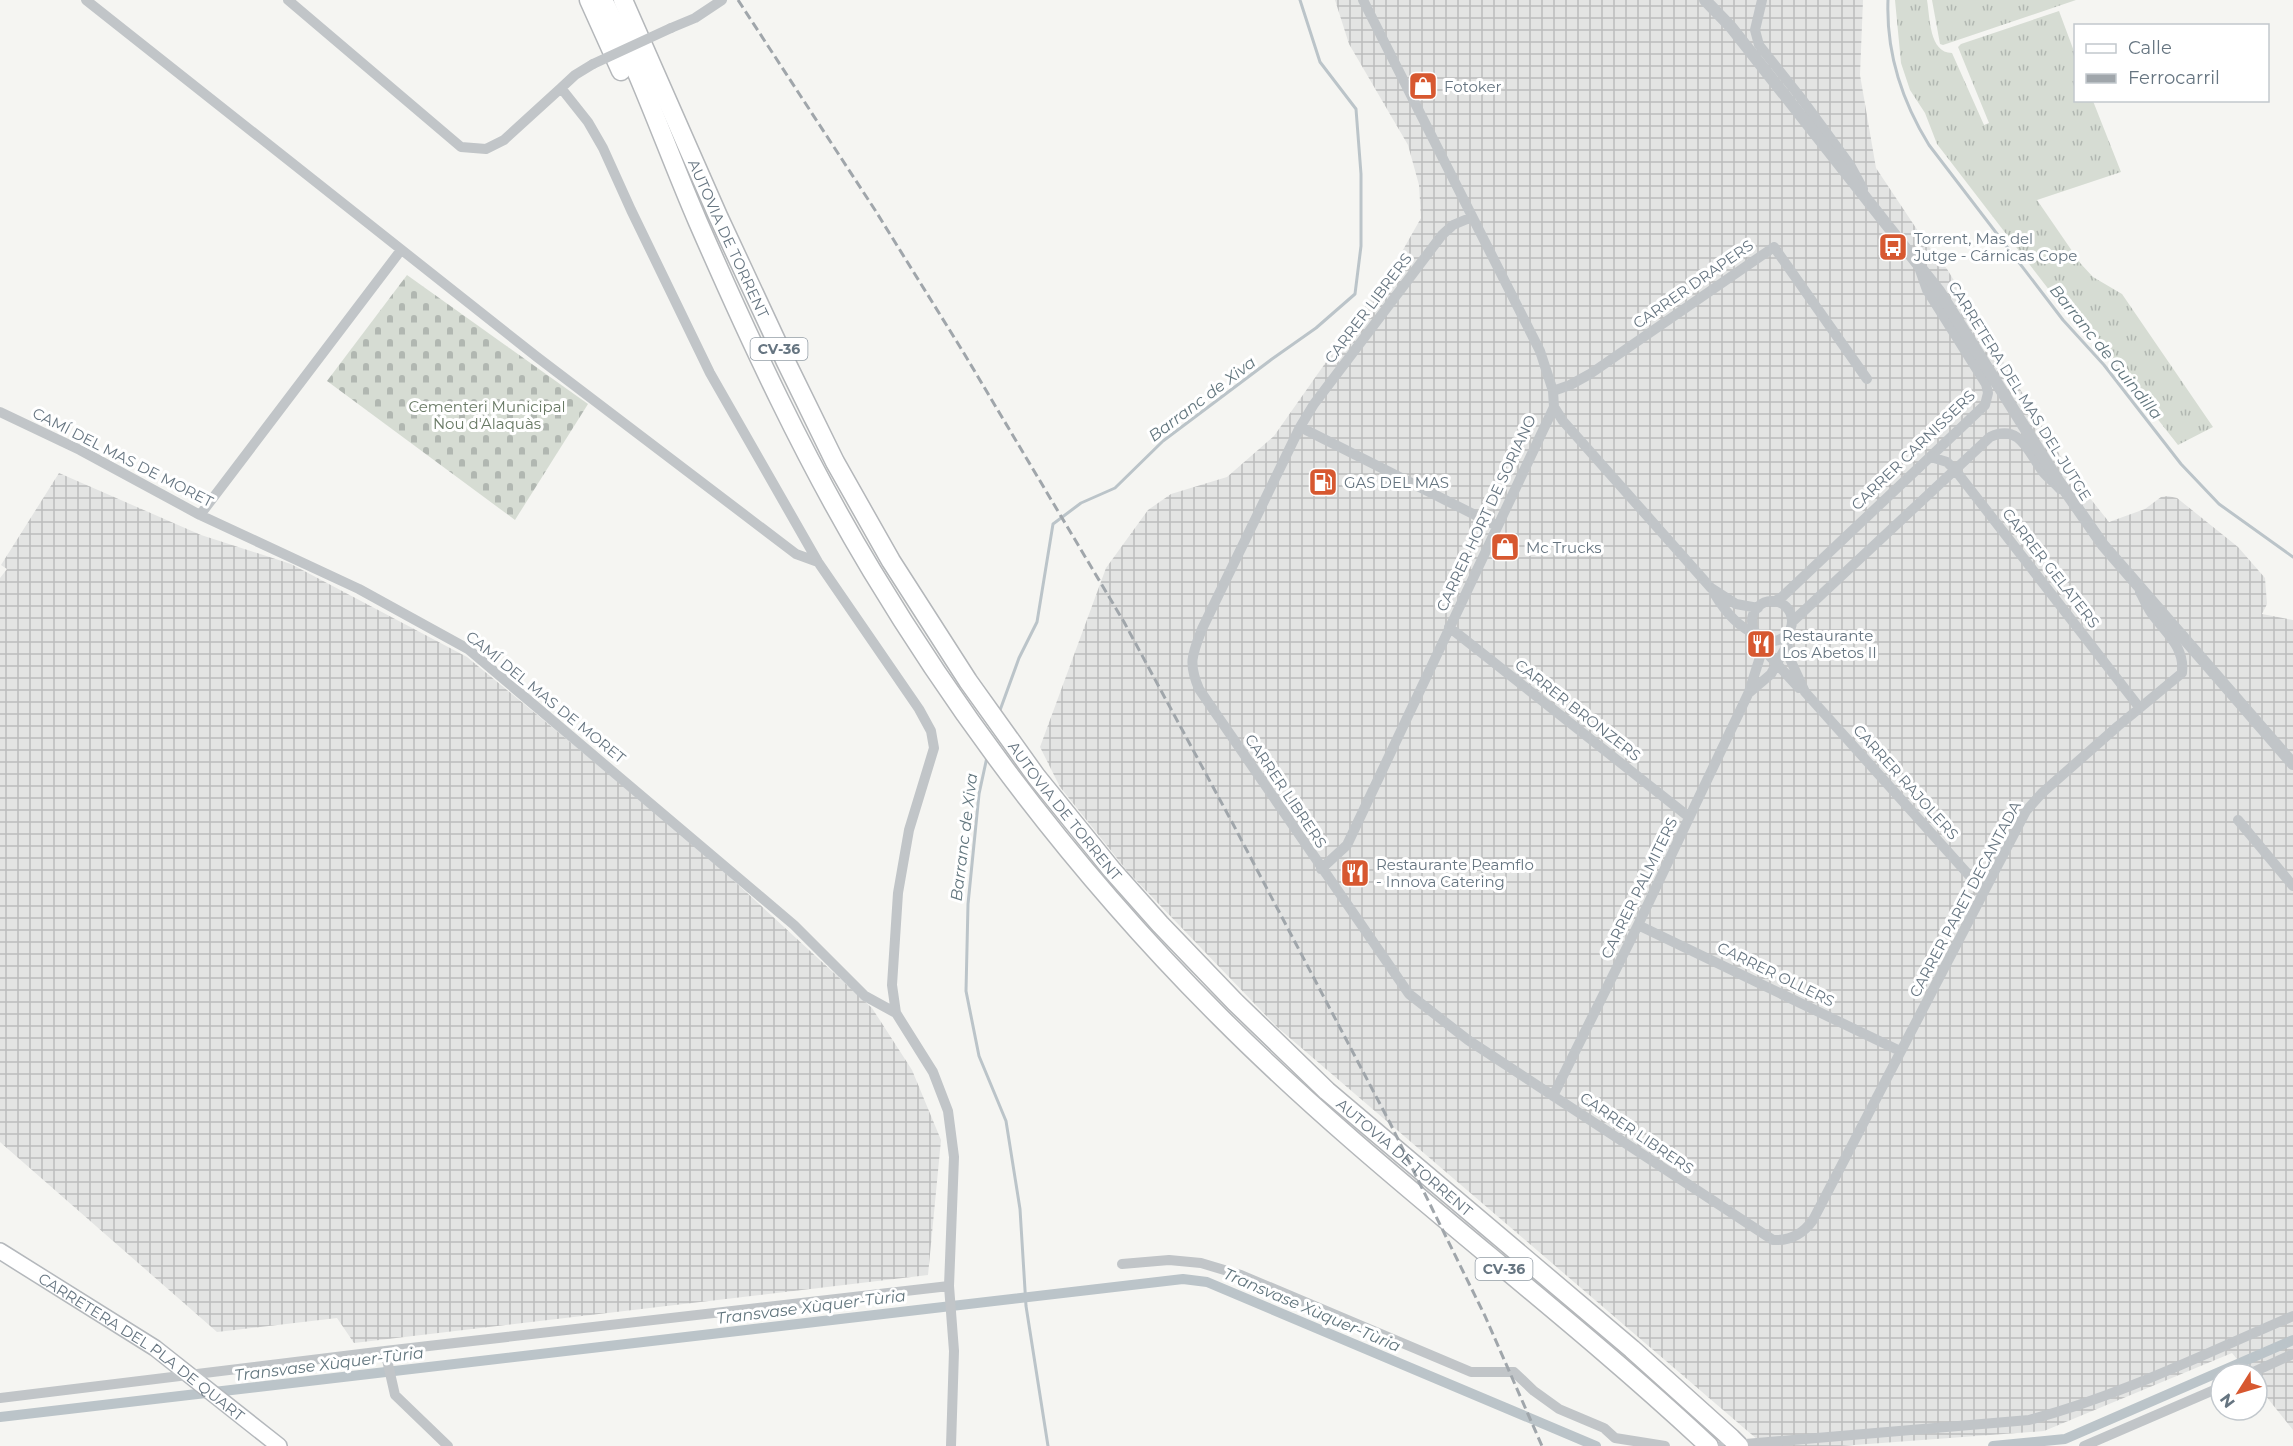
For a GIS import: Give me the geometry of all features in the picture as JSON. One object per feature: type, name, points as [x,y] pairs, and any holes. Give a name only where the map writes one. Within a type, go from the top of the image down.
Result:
[{"type":"highway","points":[[589,0],[757,373],[817,474]]},
{"type":"highway","name":"AUTOVIA DE TORRENT","points":[[603,0],[765,371],[817,474],[872,571],[956,701],[1025,795],[1106,894],[1220,1017],[1345,1133],[1616,1363],[1722,1444]]},
{"type":"highway","name":"AUTOVIA DE TORRENT","points":[[623,0],[718,216],[835,462],[885,551],[968,681],[1036,776],[1112,870],[1235,1002],[1327,1091],[1632,1349],[1722,1444]]},
{"type":"highway","points":[[634,0],[757,286],[786,362]]},
{"type":"main road","name":"CARRETERA DEL PLA DE QUART","points":[[0,1249],[155,1348],[276,1444]]},
{"type":"street","points":[[86,0],[401,250],[796,554],[818,562]]},
{"type":"street","points":[[288,0],[461,147],[486,149],[504,140],[575,75],[593,64],[705,11],[722,0]]},
{"type":"street","name":"CARRER HORT DE SORIANO","points":[[1321,869],[1347,845],[1554,406],[1553,390],[1536,343],[1363,0]]},
{"type":"street","name":"CARRETERA DEL MAS DEL JUTGE","points":[[1705,0],[1731,27],[1939,291],[2067,495],[2103,545],[2293,764]]},
{"type":"street","name":"CARRETERA DEL MAS DEL JUTGE","points":[[1714,0],[1731,27]]},
{"type":"street","points":[[1762,0],[1755,30],[1759,45],[1802,98],[1850,165],[1873,208]]},
{"type":"street","points":[[561,88],[588,122],[603,148],[711,373],[818,562],[919,709],[931,731],[934,748],[909,830],[898,893],[892,985],[896,1013],[933,1072],[948,1111],[954,1158],[949,1286],[954,1351],[951,1446]]},
{"type":"street","name":"CARRER LIBRERS","points":[[1472,217],[1453,225],[1442,235],[1314,404],[1300,427],[1202,629],[1191,660],[1193,674],[1199,689],[1409,994],[1467,1040],[1756,1231],[1773,1240],[1782,1241],[1791,1238]]},
{"type":"street","name":"CARRER DRAPERS","points":[[1553,390],[1570,385],[1590,374],[1774,247],[1867,379]]},
{"type":"street","points":[[200,515],[401,250]]},
{"type":"street","name":"CARRER CARNISSERS","points":[[1758,608],[1762,604],[1782,597],[1985,405],[1988,393],[1986,384],[1927,290],[1918,264]]},
{"type":"street","name":"CARRER RAJOLERS","points":[[1554,406],[1563,421],[1711,588],[1722,606],[1743,630],[1760,637],[1766,652],[1790,680],[1805,692],[1984,892]]},
{"type":"street","name":"CAMÍ DEL MAS DE MORET","points":[[0,412],[80,450],[200,515],[359,589],[468,649],[794,925],[865,996],[896,1013]]},
{"type":"street","points":[[1300,427],[1497,526]]},
{"type":"street","points":[[1758,608],[1752,618],[1760,637],[1775,641],[1787,640],[1792,622],[1797,615],[1956,471],[1990,437],[2000,433],[2010,433],[2028,448],[2045,474],[2067,495]]},
{"type":"street","name":"CARRER GELATERS","points":[[1931,457],[1947,462],[1956,471],[2139,707]]},
{"type":"street","name":"CARRER PARET DECANTADA","points":[[1791,1238],[1804,1231],[1813,1220],[2026,811],[2042,793],[2181,673],[2183,663],[2181,652],[2150,611],[2135,583]]},
{"type":"street","name":"CARRER RAJOLERS","points":[[1711,588],[1736,604],[1758,608]]},
{"type":"street","points":[[1773,602],[1786,608],[1792,622]]},
{"type":"street","name":"CARRER BRONZERS","points":[[1449,627],[1689,817]]},
{"type":"street","name":"CARRER PALMITERS","points":[[1553,1096],[1638,925],[1749,692],[1760,657],[1760,637]]},
{"type":"street","name":"CARRER RAJOLERS","points":[[1787,640],[1797,676],[1805,692]]},
{"type":"street","name":"CARRER PALMITERS","points":[[1749,692],[1763,681],[1777,664],[1787,640]]},
{"type":"street","points":[[1763,681],[1790,680]]},
{"type":"street","points":[[2238,820],[2293,886]]},
{"type":"street","name":"CARRER OLLERS","points":[[1638,925],[1900,1051]]},
{"type":"street","points":[[1122,1264],[1169,1260],[1201,1263],[1241,1275],[1471,1372],[1514,1372],[1534,1391],[1559,1409],[1604,1428],[1611,1442],[1665,1446]]},
{"type":"street","points":[[0,1398],[193,1378],[385,1351],[949,1286]]},
{"type":"street","points":[[1722,1444],[2029,1420],[2107,1396],[2293,1316]]},
{"type":"street","points":[[385,1351],[395,1395],[448,1446]]},
{"type":"street","points":[[2269,1364],[2293,1353]]},
{"type":"street","points":[[2084,1446],[2209,1392]]},
{"type":"shaded area","points":[[1335,0],[1863,0],[1860,75],[1876,168],[1926,243],[1947,269],[2074,478],[2109,522],[2145,509],[2161,497],[2177,498],[2238,547],[2265,578],[2267,604],[2262,614],[2293,620],[2293,1430],[2269,1400],[2269,1362],[2239,1362],[2232,1353],[2044,1431],[1841,1446],[1765,1446],[1277,1027],[1128,872],[1060,787],[1040,747],[1106,568],[1148,510],[1171,494],[1227,477],[1274,436],[1395,264],[1421,218],[1419,185],[1408,145],[1349,44]]},
{"type":"shaded area","points":[[59,473],[201,535],[291,564],[467,657],[695,845],[872,1008],[912,1070],[941,1140],[928,1275],[354,1343],[337,1318],[217,1332],[0,1142],[0,578],[7,569],[1,565]]},
{"type":"green space","points":[[1895,0],[1927,0],[1935,41],[1944,51],[1952,53],[1984,125],[1989,123],[1958,47],[1961,44],[2059,11],[2074,51],[2074,102],[2093,102],[2121,172],[2037,200],[2081,264],[2093,277],[2122,294],[2213,427],[2178,445],[2072,310],[2063,308],[1937,144],[1925,113],[1910,90],[1901,63]]},
{"type":"green space","points":[[1932,0],[2076,0],[1943,45],[1940,44]]},
{"type":"green space","name":"Cementeri Municipal Nou d'Alaquàs","points":[[407,275],[588,404],[515,520],[327,381]]},
{"type":"waterway","name":"Barranc de Xiva","points":[[999,713],[1019,658],[1037,622],[1053,524],[1081,503],[1115,488],[1163,441],[1316,328],[1355,294],[1361,246],[1361,174],[1356,109],[1320,62],[1300,0]]},
{"type":"waterway","name":"Barranc de Guindilla","points":[[1888,0],[1890,38],[1898,76],[1911,111],[1929,145],[2063,320],[2104,365],[2181,464],[2219,504],[2293,557]]},
{"type":"waterway","name":"Barranc de Xiva","points":[[987,757],[979,794],[968,904],[966,991],[979,1056],[1006,1121],[1020,1209],[1026,1306],[1048,1446]]},
{"type":"waterway","name":"Transvase Xùquer-Tùria","points":[[0,1417],[1183,1279],[1207,1282],[1596,1446]]},
{"type":"waterway","name":"Transvase Xùquer-Tùria","points":[[1993,1446],[2065,1439],[2293,1340]]},
{"type":"railway","points":[[738,0],[875,210],[962,350],[1124,622],[1390,1123],[1485,1316],[1542,1446]]},
{"type":"place","name":"Fotoker","points":[[1423,86]]},
{"type":"place","name":"Torrent, Mas del Jutge - Cárnicas Cope","points":[[1893,247]]},
{"type":"place","name":"GAS DEL MAS","points":[[1323,482]]},
{"type":"place","name":"Mc Trucks","points":[[1505,547]]},
{"type":"place","name":"Restaurante Los Abetos II","points":[[1761,644]]},
{"type":"place","name":"Restaurante Peamflo - Innova Catering","points":[[1355,873]]}]
